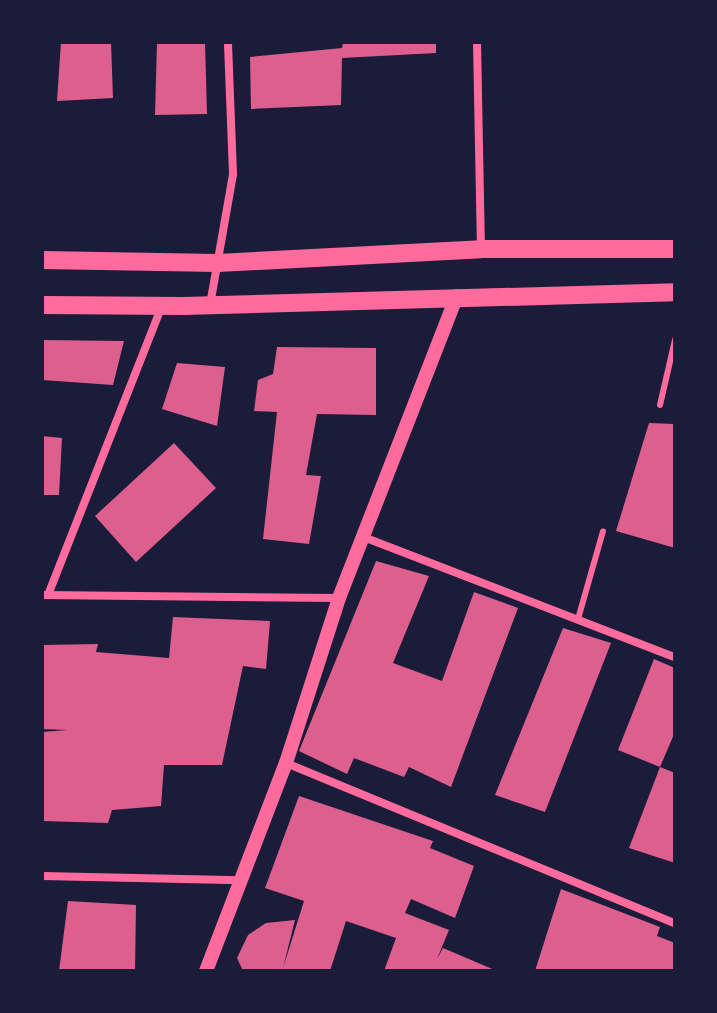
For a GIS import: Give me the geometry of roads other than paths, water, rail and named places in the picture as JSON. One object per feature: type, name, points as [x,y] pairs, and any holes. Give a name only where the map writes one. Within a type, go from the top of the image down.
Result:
[{"type":"main road","points":[[42,260],[218,263],[481,249],[675,249]]},
{"type":"main road","points":[[42,305],[162,306],[675,292]]},
{"type":"street","points":[[210,305],[233,174],[228,42]]},
{"type":"street","points":[[477,42],[481,249]]},
{"type":"street","points":[[206,971],[286,763],[339,598],[366,538],[457,296]]},
{"type":"street","points":[[162,306],[45,595],[339,598]]},
{"type":"street","points":[[366,538],[675,657]]},
{"type":"street","points":[[286,763],[675,923]]},
{"type":"street","points":[[42,876],[241,880]]},
{"type":"lane","points":[[660,405],[675,340]]},
{"type":"lane","points":[[578,619],[603,531]]}]
